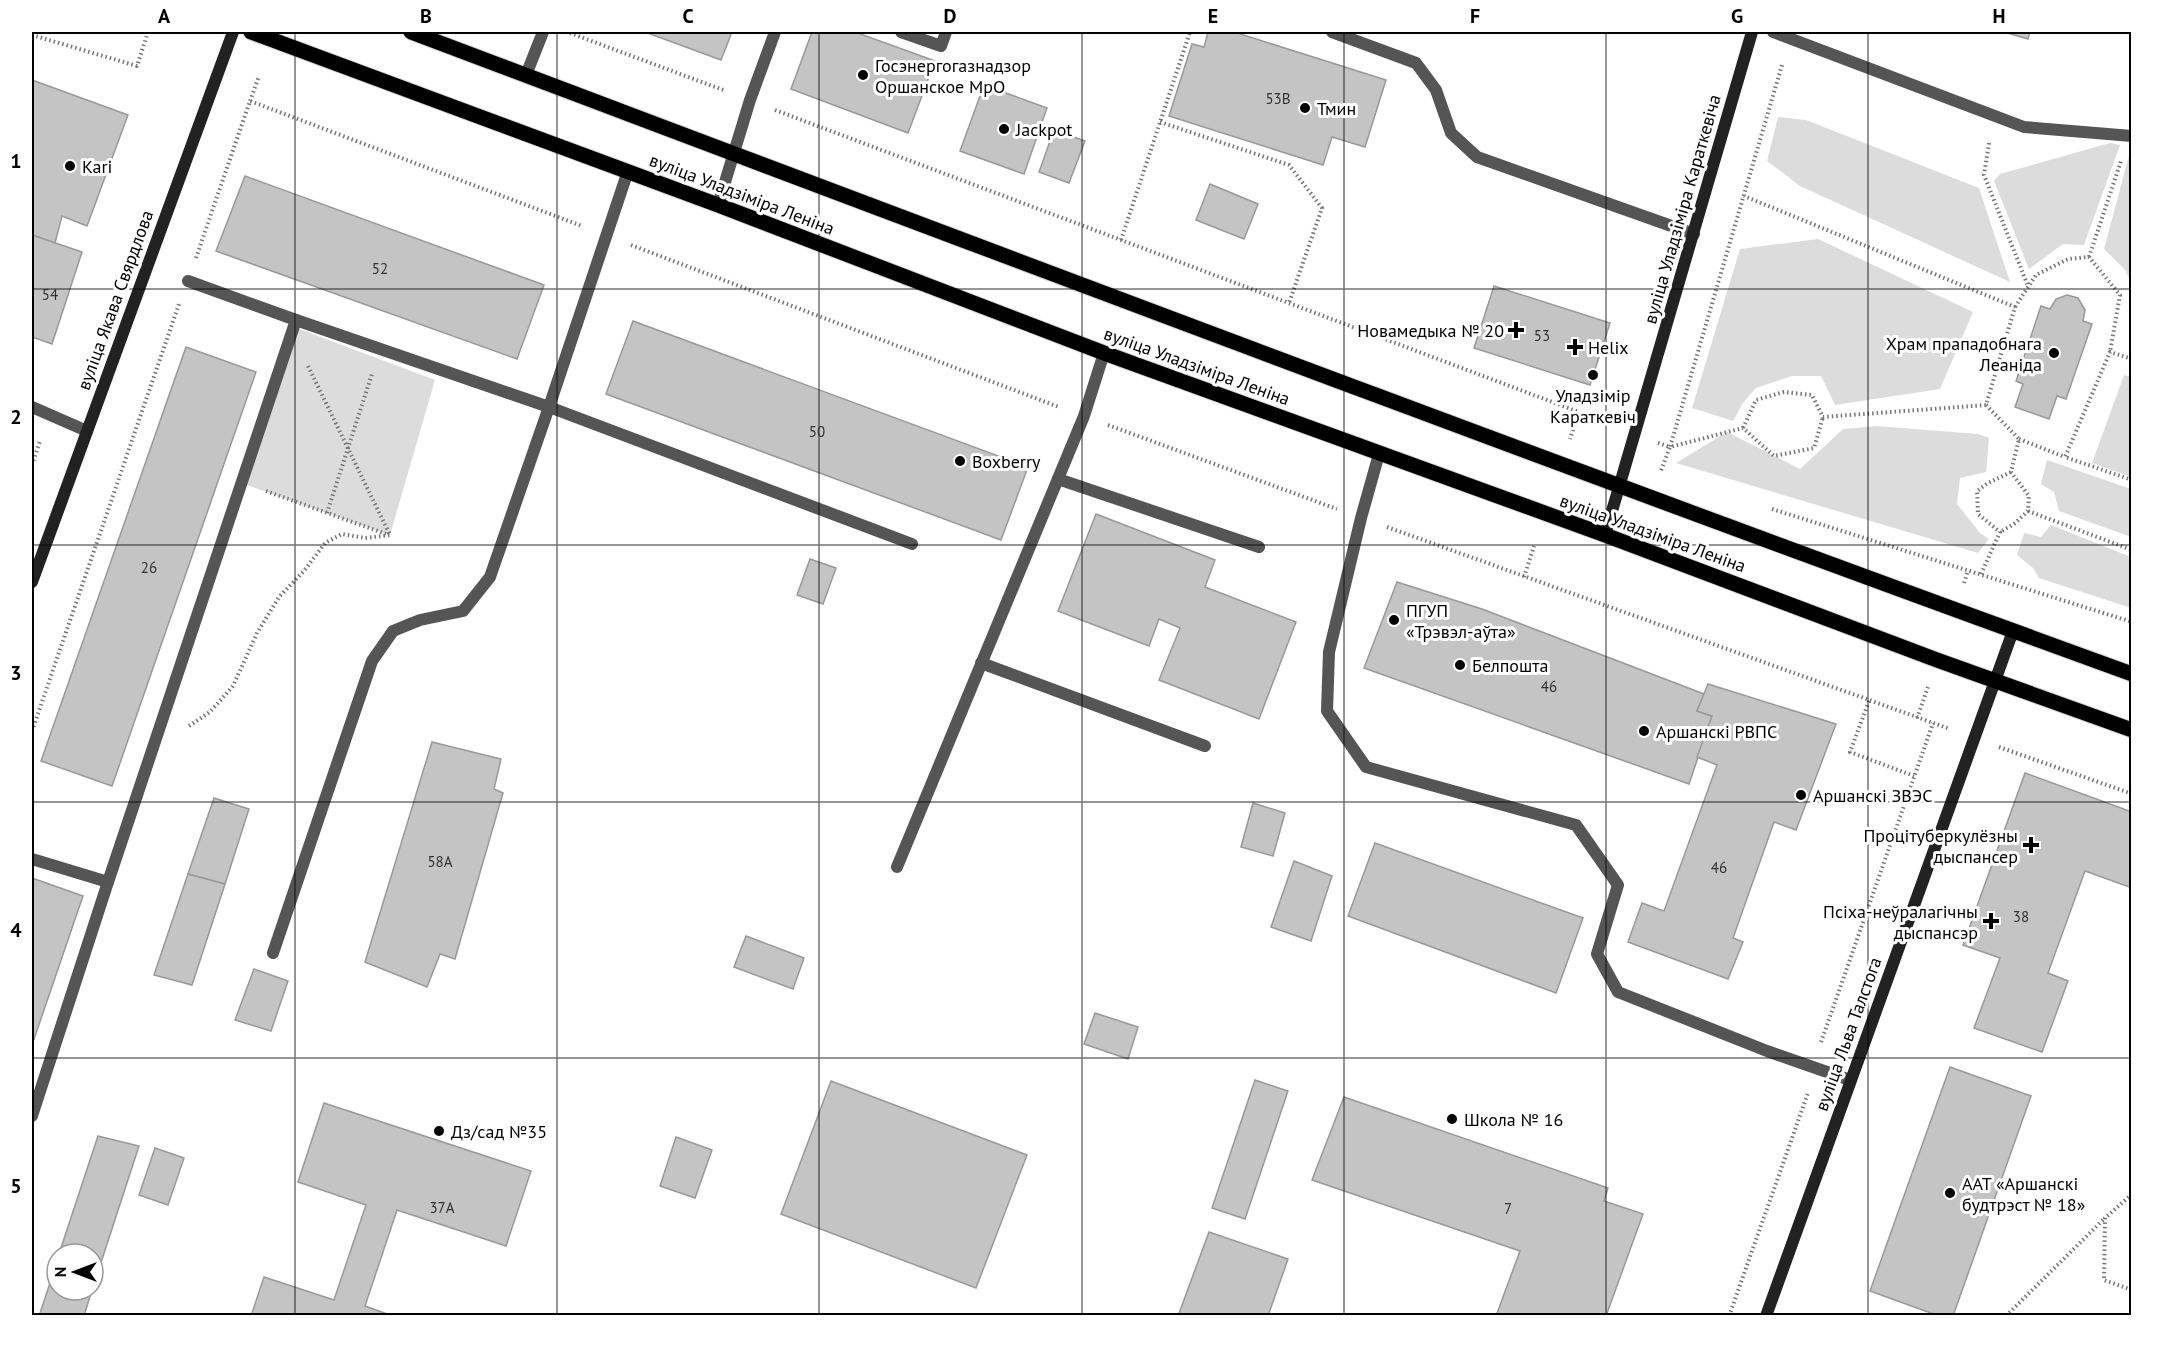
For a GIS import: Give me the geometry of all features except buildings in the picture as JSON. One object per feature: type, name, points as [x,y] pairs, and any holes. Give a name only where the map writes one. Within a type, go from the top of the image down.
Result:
[{"type":"main road","name":"вуліца Уладзіміра Леніна","points":[[251,32],[628,171],[1104,353],[2132,730]]},
{"type":"main road","name":"вуліца Уладзіміра Леніна","points":[[411,32],[1620,486],[2132,674]]},
{"type":"street","name":"вуліца Якава Свярдлова","points":[[32,582],[233,32]]},
{"type":"street","name":"вуліца Уладзіміра Караткевіча","points":[[1605,535],[1752,32]]},
{"type":"street","name":"вуліца Льва Талстога","points":[[1767,1315],[2013,631]]},
{"type":"lane","points":[[526,75],[543,32]]},
{"type":"lane","points":[[718,205],[750,100],[775,32]]},
{"type":"lane","points":[[901,32],[941,46],[946,32]]},
{"type":"lane","points":[[1332,32],[1416,63],[1436,90],[1451,133],[1477,157],[1694,234]]},
{"type":"lane","points":[[1773,32],[2024,127],[2131,136]]},
{"type":"lane","points":[[273,953],[372,661],[393,631],[420,620],[463,611],[490,577],[628,171]]},
{"type":"lane","points":[[188,281],[294,326],[380,349],[549,407],[912,544]]},
{"type":"lane","points":[[32,1116],[294,326]]},
{"type":"lane","points":[[897,867],[1084,416],[1104,353]]},
{"type":"lane","points":[[32,407],[87,431]]},
{"type":"lane","points":[[1379,454],[1329,652],[1327,711],[1365,767],[1576,825],[1618,885],[1597,954],[1618,992],[1704,1028],[1850,1080]]},
{"type":"lane","points":[[1058,479],[1259,547]]},
{"type":"lane","points":[[981,663],[1206,746]]},
{"type":"lane","points":[[32,859],[108,882]]},
{"type":"path","points":[[32,35],[137,66],[148,32]]},
{"type":"path","points":[[566,32],[1579,412],[1569,440]]},
{"type":"path","points":[[1121,240],[1190,32]]},
{"type":"path","points":[[1660,474],[1670,447],[1790,37]]},
{"type":"path","points":[[32,731],[259,76]]},
{"type":"path","points":[[250,101],[1084,416],[1932,723],[1821,1043],[1808,1092],[1729,1316]]},
{"type":"path","points":[[1993,115],[1984,175],[2028,286]]},
{"type":"path","points":[[1160,122],[1289,165],[1322,208],[1289,303]]},
{"type":"path","points":[[2089,257],[2131,136]]},
{"type":"path","points":[[1744,196],[2015,307]]},
{"type":"path","points":[[1986,405],[2015,307],[2028,286],[2036,275],[2068,259],[2089,257]]},
{"type":"path","points":[[2065,457],[2110,352],[2120,295],[2089,257]]},
{"type":"path","points":[[294,326],[348,448],[390,535]]},
{"type":"path","points":[[327,513],[380,349]]},
{"type":"path","points":[[2110,352],[2132,359]]},
{"type":"path","points":[[1784,392],[1812,395],[1823,417],[1814,448],[1774,456],[1743,428],[1756,400],[1784,392]]},
{"type":"path","points":[[1823,417],[1986,405]]},
{"type":"path","points":[[1986,405],[2019,439],[2132,480]]},
{"type":"path","points":[[1655,442],[1670,447],[1743,428]]},
{"type":"path","points":[[2000,532],[1978,514],[1977,491],[2011,471],[2019,439]]},
{"type":"path","points":[[1981,574],[2000,532],[2028,511],[2029,496],[2011,471]]},
{"type":"path","points":[[242,483],[390,535]]},
{"type":"path","points":[[1762,506],[2132,622]]},
{"type":"path","points":[[2028,511],[2132,550]]},
{"type":"path","points":[[156,738],[185,729],[210,712],[233,686],[257,633],[274,606],[325,543],[342,534],[365,538],[390,535]]},
{"type":"path","points":[[1524,577],[1534,546]]},
{"type":"path","points":[[1869,700],[1850,752],[1914,776]]},
{"type":"path","points":[[1974,738],[2132,794]]},
{"type":"path","points":[[2006,1316],[2132,1194]]},
{"type":"path","points":[[2105,1218],[2104,1280],[2132,1290]]},
{"type":"shaded area","points":[[1778,117],[1806,120],[1979,188],[2010,282],[1800,186],[1767,161]]},
{"type":"shaded area","points":[[2110,143],[2120,145],[2084,245],[2063,244],[2029,269],[1994,181],[2000,174]]},
{"type":"shaded area","points":[[2130,152],[2132,153],[2131,284],[2126,271],[2104,249]]},
{"type":"shaded area","points":[[1818,239],[1973,312],[1940,389],[1835,405],[1821,376],[1792,376],[1756,388],[1743,403],[1733,421],[1692,408],[1740,249]]},
{"type":"shaded area","points":[[294,327],[435,380],[390,535],[241,483]]},
{"type":"shaded area","points":[[2124,375],[2131,377],[2131,477],[2092,463]]},
{"type":"shaded area","points":[[1876,426],[1978,434],[1989,438],[1986,472],[1960,478],[1957,504],[1980,533],[1989,539],[1978,553],[1676,463],[1727,432],[1800,469],[1843,429]]},
{"type":"shaded area","points":[[2047,460],[2131,489],[2131,537],[2059,511],[2054,492],[2041,484]]},
{"type":"shaded area","points":[[2051,525],[2131,557],[2131,608],[2039,578],[2033,568],[2017,555],[2024,533],[2041,537]]},
{"type":"place","name":"Госэнергогазнадзор Оршанское МрО","points":[[863,75]]},
{"type":"place","name":"Тмин","points":[[1305,108]]},
{"type":"place","name":"Jackpot","points":[[1004,129]]},
{"type":"place","name":"Kari","points":[[70,166]]},
{"type":"place","name":"Новамедыка № 20","points":[[1516,330]]},
{"type":"place","name":"Helix","points":[[1575,347]]},
{"type":"place","name":"Храм прападобнага Леаніда","points":[[2054,353]]},
{"type":"place","name":"Уладзімір Караткевіч","points":[[1593,375]]},
{"type":"place","name":"Boxberry","points":[[960,461]]},
{"type":"place","name":"ПГУП «Трэвэл-аўта»","points":[[1394,620]]},
{"type":"place","name":"Белпошта","points":[[1460,665]]},
{"type":"place","name":"Аршанскі РВПС","points":[[1644,731]]},
{"type":"place","name":"Аршанскі ЗВЭС","points":[[1801,795]]},
{"type":"place","name":"Процітуберкулёзны дыспансер","points":[[2031,845]]},
{"type":"place","name":"Псіха-неўралагічны дыспансэр","points":[[1991,921]]},
{"type":"place","name":"Школа № 16","points":[[1452,1119]]},
{"type":"place","name":"Дз/сад №35","points":[[439,1131]]},
{"type":"place","name":"ААТ «Аршанскі будтрэст № 18»","points":[[1950,1193]]}]
